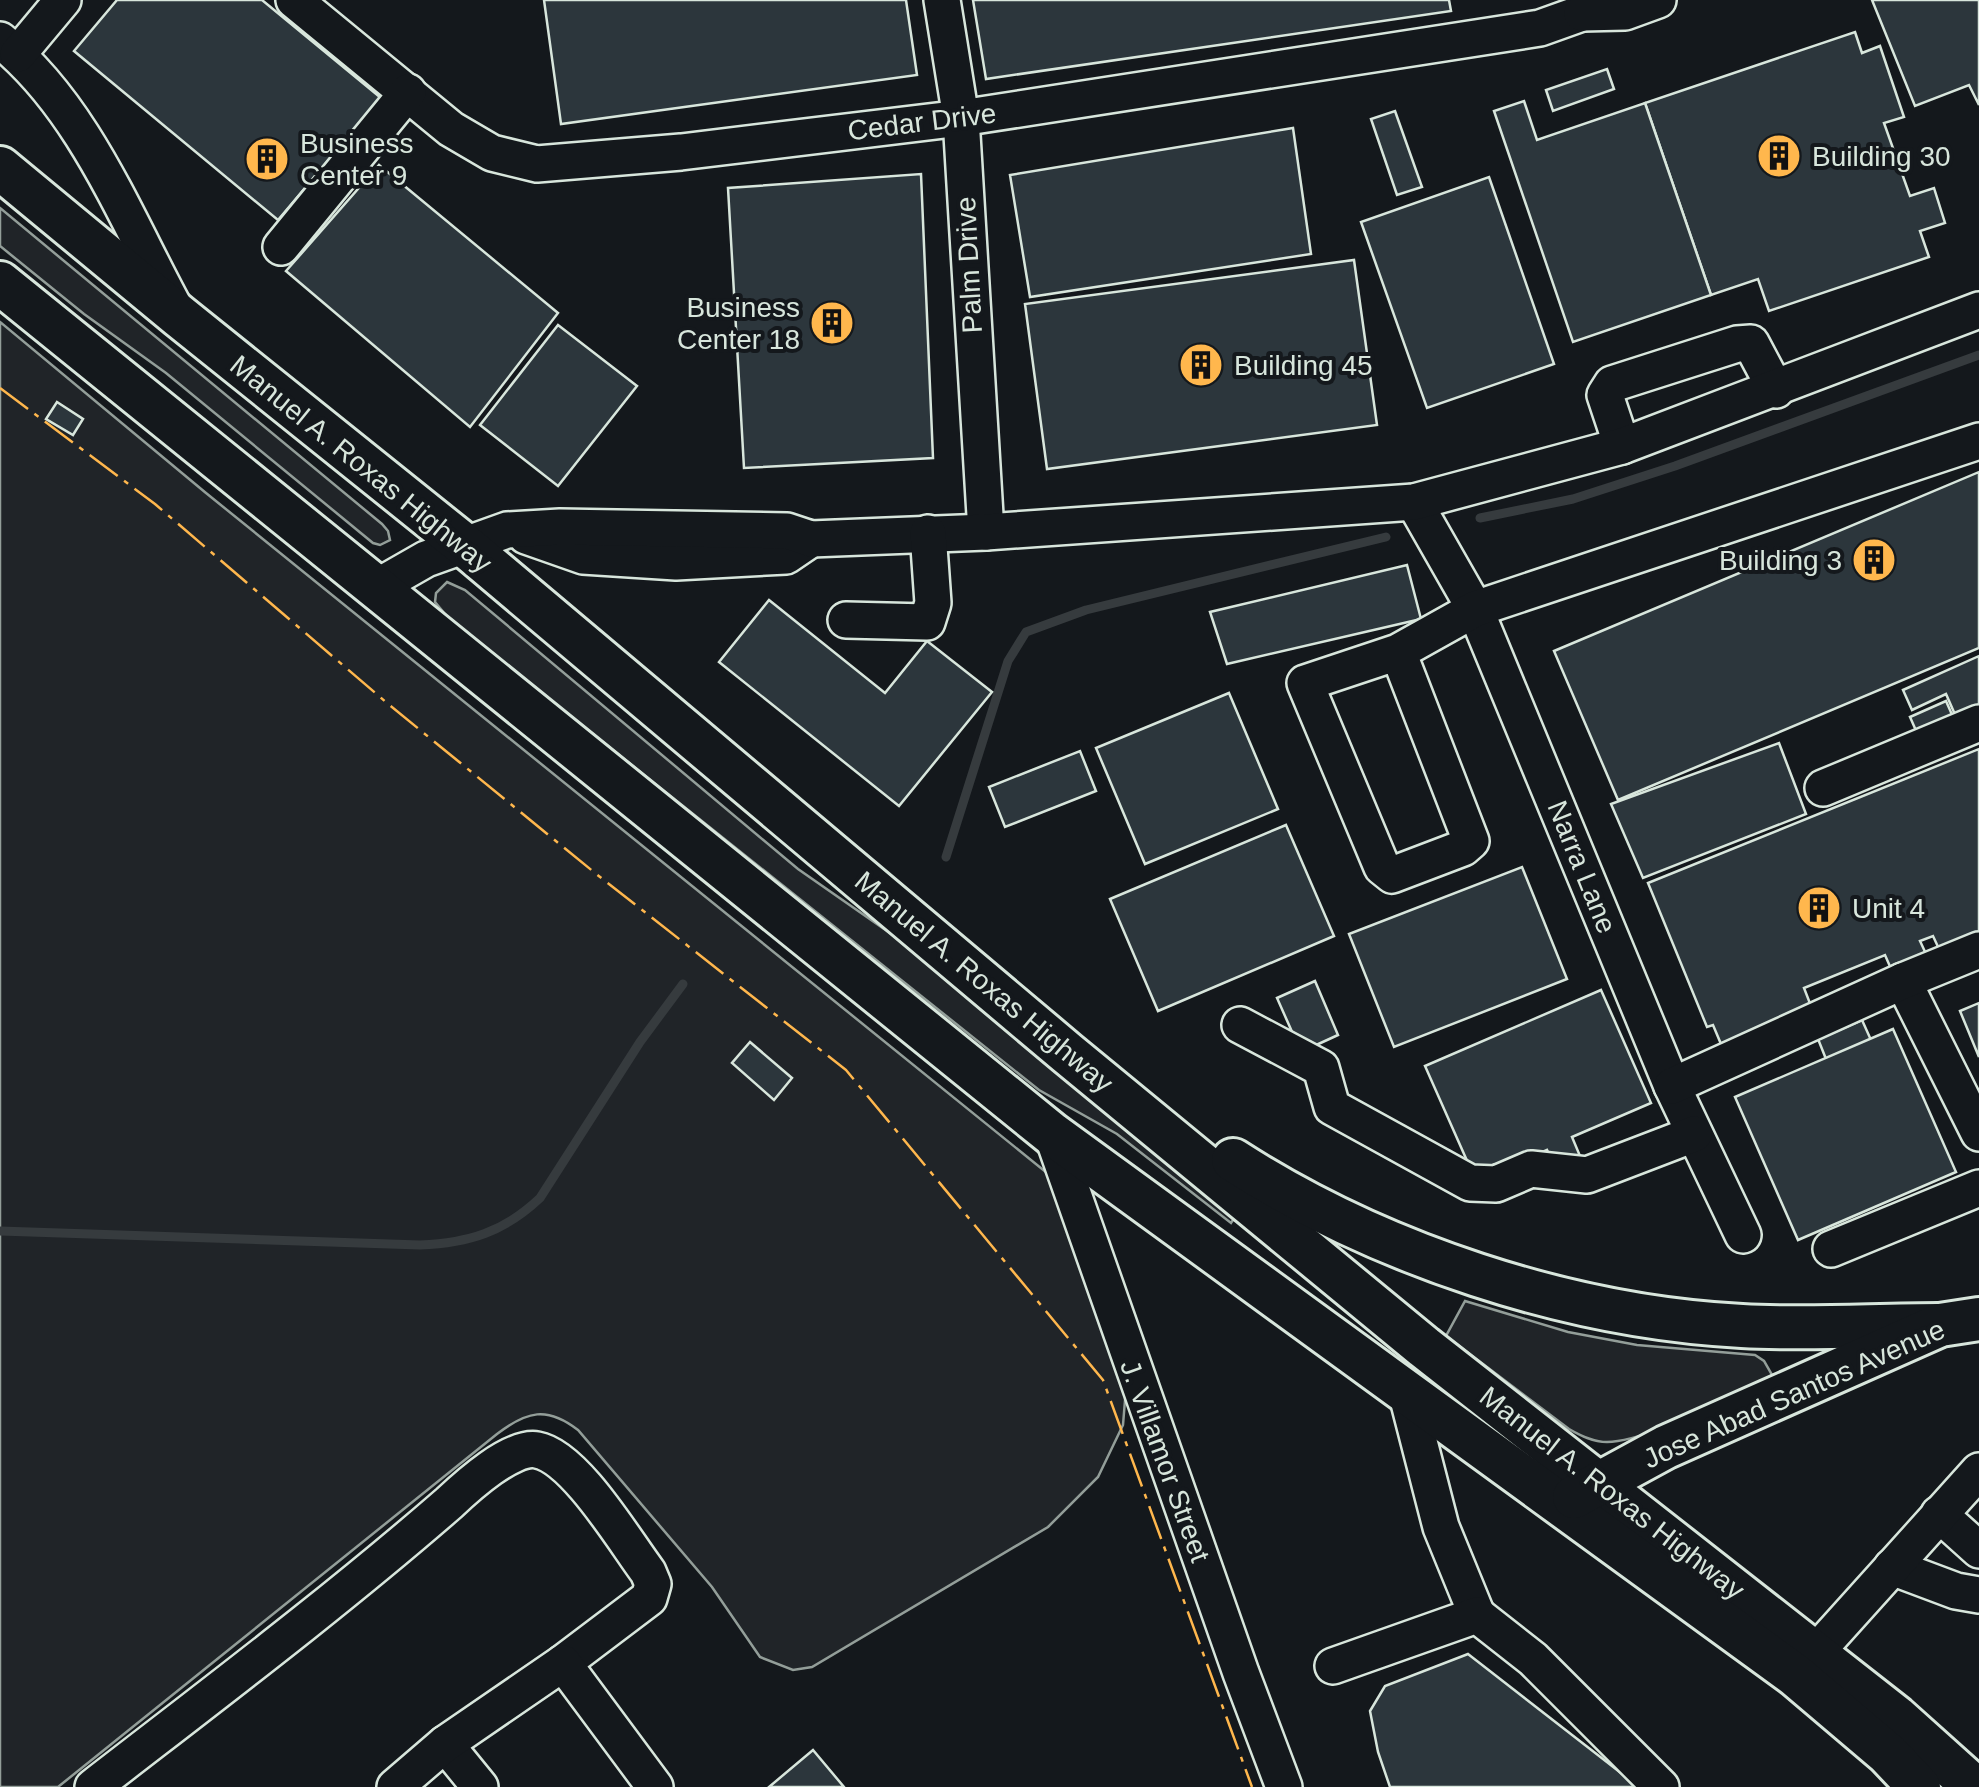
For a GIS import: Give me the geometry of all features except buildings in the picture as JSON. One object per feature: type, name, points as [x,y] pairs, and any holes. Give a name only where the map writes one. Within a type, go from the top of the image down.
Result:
[{"type":"main road","name":"Manuel A. Roxas Highway","points":[[0,168],[464,544],[1068,1052],[1424,1347],[1596,1483],[1804,1663],[1919,1787]]},
{"type":"main road","name":"Manuel A. Roxas Highway","points":[[0,282],[1052,1134],[1559,1505],[1922,1738],[1974,1787]]},
{"type":"main road","points":[[1068,1052],[1278,1189],[1418,1256],[1604,1311],[1742,1326],[1959,1322]]},
{"type":"main road","name":"Jose Abad Santos Avenue","points":[[1559,1505],[1666,1447],[1959,1322]]},
{"type":"street","points":[[64,0],[9,47],[72,121],[179,316]]},
{"type":"street","name":"Cedar Drive","points":[[294,0],[451,129],[492,153],[537,164],[681,152],[960,118],[1540,28],[1584,7],[1625,12],[1658,0]]},
{"type":"street","name":"Palm Drive","points":[[942,0],[960,118],[986,532]]},
{"type":"street","points":[[281,247],[408,92]]},
{"type":"street","points":[[377,587],[426,559],[507,530],[582,556],[676,562],[786,556],[811,539],[986,532],[1414,502],[1622,446],[1979,310]]},
{"type":"street","points":[[1622,446],[1605,394],[1612,384],[1737,344],[1751,343],[1776,390]]},
{"type":"street","points":[[1398,652],[1471,841],[1463,848],[1392,876],[1382,867],[1305,684],[1398,652],[1475,609],[1979,441]]},
{"type":"street","name":"Narra Lane","points":[[1414,502],[1475,609],[1672,1086],[1743,1234]]},
{"type":"street","points":[[846,620],[927,622],[933,604],[928,533]]},
{"type":"street","points":[[1823,788],[1979,723]]},
{"type":"street","points":[[1672,1086],[1903,980],[1979,950]]},
{"type":"street","points":[[1903,980],[1979,1134]]},
{"type":"street","points":[[1240,1025],[1320,1068],[1332,1107],[1470,1183],[1496,1184],[1530,1169],[1587,1175],[1694,1134]]},
{"type":"street","name":"J. Villamor Street","points":[[1052,1134],[1284,1787]]},
{"type":"street","points":[[1831,1249],[1979,1188]]},
{"type":"street","points":[[1406,1391],[1441,1527],[1477,1615],[1533,1659],[1661,1787]]},
{"type":"street","points":[[92,1787],[371,1571],[510,1455],[526,1448],[555,1456],[648,1572],[653,1584],[649,1598],[445,1744],[395,1787]]},
{"type":"street","points":[[1804,1663],[1979,1471]]},
{"type":"street","points":[[1939,1514],[1979,1550]]},
{"type":"street","points":[[1892,1567],[1956,1591],[1979,1595]]},
{"type":"street","points":[[1332,1666],[1477,1615]]},
{"type":"street","points":[[563,1663],[655,1787]]},
{"type":"street","points":[[445,1744],[480,1787]]},
{"type":"shaded area","points":[[0,208],[382,524],[390,540],[380,545],[373,543],[166,373],[0,246]]},
{"type":"shaded area","points":[[0,322],[1052,1177],[1126,1388],[1123,1425],[1098,1477],[1048,1527],[812,1667],[793,1670],[760,1657],[712,1587],[578,1430],[556,1417],[528,1416],[497,1434],[58,1787],[0,1787]]},
{"type":"shaded area","points":[[447,582],[465,590],[798,869],[907,945],[1235,1217],[1231,1223],[1117,1134],[1039,1090],[450,620],[435,602],[436,593]]},
{"type":"shaded area","points":[[1465,1301],[1568,1332],[1637,1345],[1755,1355],[1772,1375],[1765,1384],[1663,1428],[1623,1440],[1597,1441],[1569,1429],[1446,1336]]},
{"type":"waterway","points":[[1480,518],[1573,499],[1675,466],[1979,355]]},
{"type":"waterway","points":[[946,857],[1008,661],[1026,632],[1086,610],[1386,537]]},
{"type":"waterway","points":[[0,1231],[420,1245],[485,1234],[540,1198],[640,1042],[683,984]]},
{"type":"power","points":[[0,388],[155,504],[387,703],[846,1070],[1103,1380],[1252,1787]]},
{"type":"place","name":"Building 30","points":[[1779,156]]},
{"type":"place","name":"Business Center 9","points":[[267,159]]},
{"type":"place","name":"Business Center 18","points":[[832,323]]},
{"type":"place","name":"Building 45","points":[[1201,365]]},
{"type":"place","name":"Building 3","points":[[1874,560]]},
{"type":"place","name":"Unit 4","points":[[1819,908]]}]
